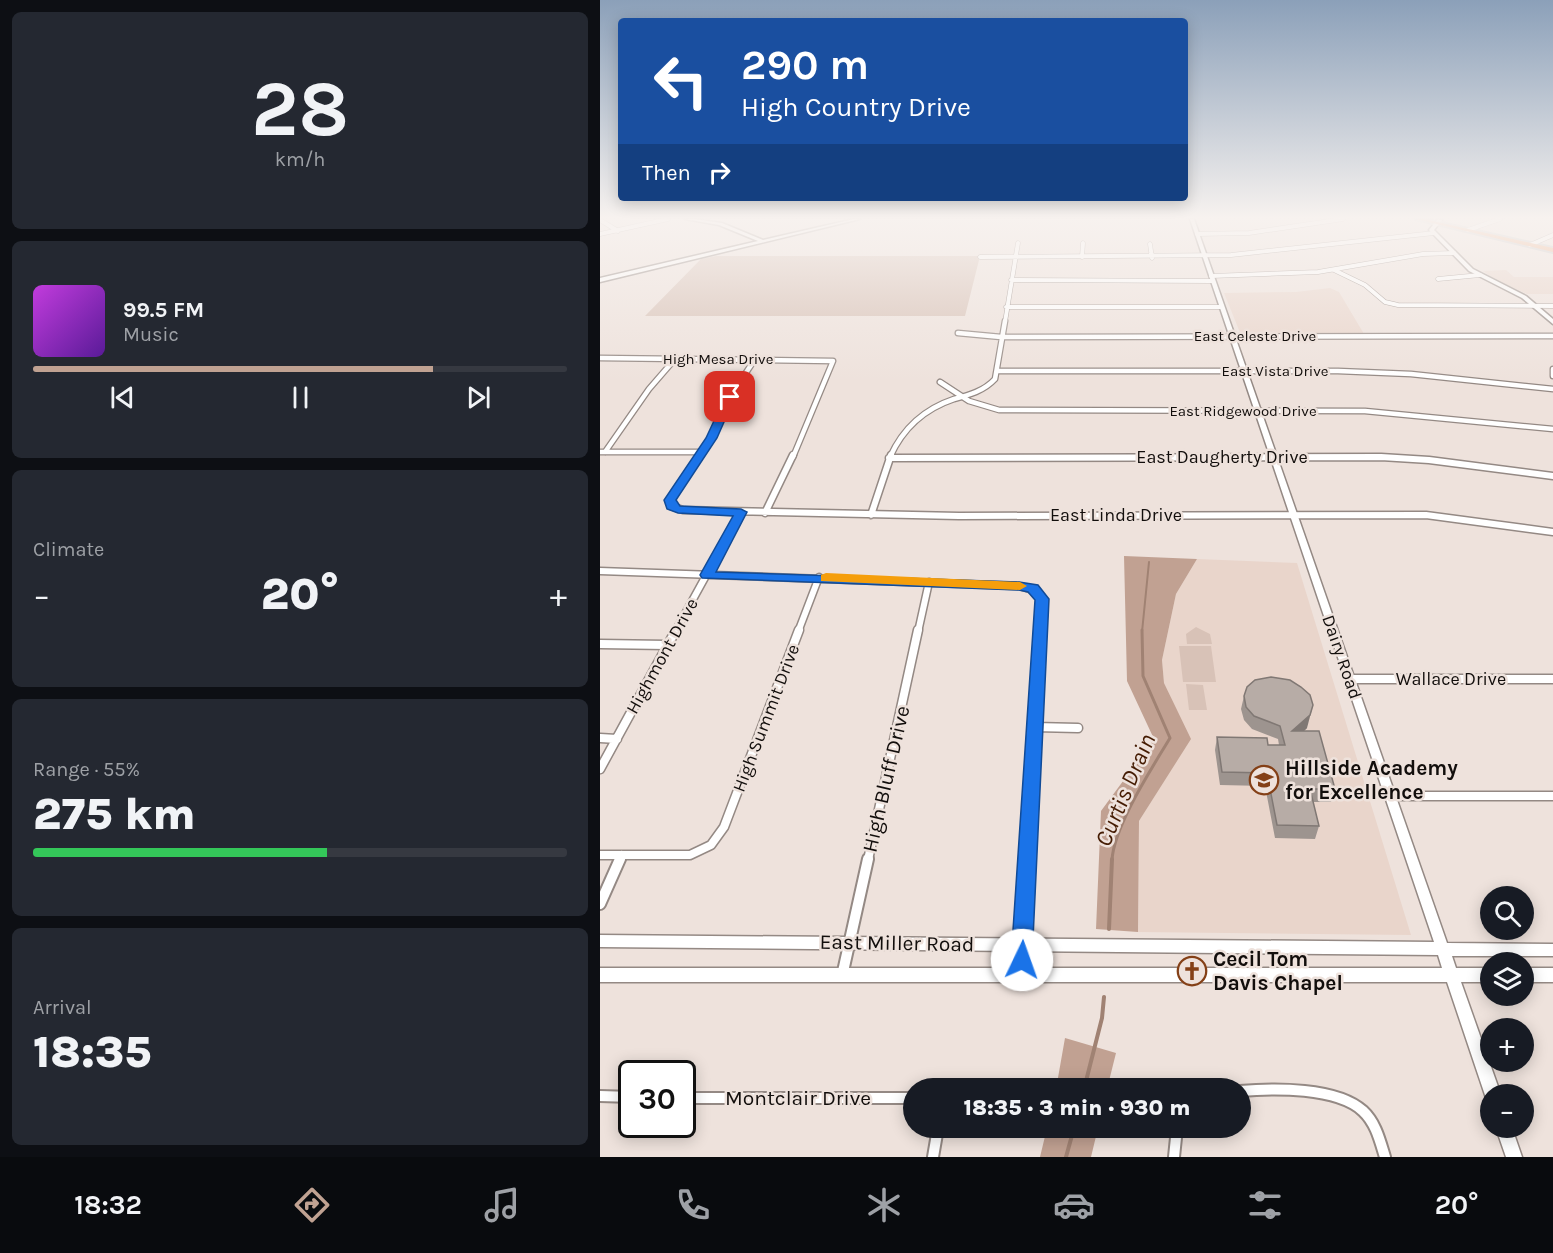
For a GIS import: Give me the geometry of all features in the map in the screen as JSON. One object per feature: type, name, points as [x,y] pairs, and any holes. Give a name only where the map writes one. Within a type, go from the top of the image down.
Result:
[{"type":"street","points":[[600,278],[621,273]]},
{"type":"street","points":[[871,515],[898,437],[914,421],[938,405],[991,384],[997,371],[1013,273]]},
{"type":"street","name":"Dairy Road","points":[[1210,273],[1489,1084]]},
{"type":"street","points":[[1011,280],[1212,279],[1299,273]]},
{"type":"street","points":[[1340,273],[1365,285],[1385,302],[1398,305],[1553,306]]},
{"type":"street","points":[[1478,273],[1524,297],[1553,322]]},
{"type":"street","points":[[1438,279],[1480,275]]},
{"type":"street","points":[[1006,307],[1221,307]]},
{"type":"street","name":"East Celeste Drive","points":[[958,333],[1001,337],[1553,336]]},
{"type":"street","name":"High Mesa Drive","points":[[600,358],[823,359],[833,361],[785,475],[765,513]]},
{"type":"street","points":[[602,452],[649,389],[675,359]]},
{"type":"street","points":[[602,452],[701,452],[712,438],[730,397],[755,359]]},
{"type":"street","points":[[1553,369],[1553,376]]},
{"type":"street","name":"East Vista Drive","points":[[997,371],[1411,374],[1553,389]]},
{"type":"street","name":"East Ridgewood Drive","points":[[940,382],[984,407],[1015,411],[1406,413],[1553,429]]},
{"type":"street","name":"East Linda Drive","points":[[701,452],[670,500],[671,506],[678,509],[741,512],[871,515],[1426,515],[1553,532]]},
{"type":"street","name":"East Daugherty Drive","points":[[889,458],[1272,457],[1429,460],[1553,476]]},
{"type":"street","name":"Highmont Drive","points":[[600,769],[741,512]]},
{"type":"street","points":[[600,571],[819,577],[1033,588],[1042,599],[1021,976]]},
{"type":"street","name":"High Summit Drive","points":[[622,855],[690,855],[704,851],[716,843],[819,577]]},
{"type":"street","name":"High Bluff Drive","points":[[842,976],[929,582]]},
{"type":"street","points":[[600,644],[667,645]]},
{"type":"street","name":"Wallace Drive","points":[[1349,680],[1553,679]]},
{"type":"street","points":[[1035,727],[1078,728]]},
{"type":"street","points":[[600,738],[617,739]]},
{"type":"street","points":[[1390,796],[1553,796]]},
{"type":"street","points":[[600,855],[622,855],[600,904]]},
{"type":"street","name":"East Miller Road","points":[[600,941],[1553,950]]},
{"type":"street","name":"East Miller Road","points":[[600,975],[1480,975]]},
{"type":"street","points":[[1534,975],[1553,975]]},
{"type":"street","points":[[1251,1091],[1330,1093],[1349,1101],[1358,1106],[1377,1126],[1385,1157]]},
{"type":"street","points":[[600,1096],[618,1097]]},
{"type":"street","name":"Montclair Drive","points":[[696,1098],[903,1098]]},
{"type":"street","points":[[934,1155],[937,1138]]},
{"type":"street","points":[[1174,1157],[1176,1138]]},
{"type":"street","points":[[1507,1138],[1514,1157]]},
{"type":"shaded area","points":[[687,273],[976,273],[965,316],[645,316]]},
{"type":"shaded area","points":[[1486,273],[1509,273],[1514,277],[1553,277],[1553,294],[1527,294]]},
{"type":"shaded area","points":[[1330,288],[1339,292],[1364,334],[1241,335],[1224,293],[1296,292]]},
{"type":"shaded area","points":[[1124,556],[1197,559],[1176,594],[1162,660],[1164,683],[1191,739],[1139,821],[1138,932],[1096,929],[1101,811],[1154,739],[1127,681]]},
{"type":"shaded area","name":"Hillside Academy for Excellence","points":[[1197,559],[1297,563],[1411,935],[1138,932],[1139,821],[1190,739],[1164,683],[1162,660],[1176,594]]},
{"type":"shaded area","points":[[1196,627],[1210,634],[1212,644],[1187,644],[1186,634]]},
{"type":"shaded area","points":[[1179,646],[1211,646],[1216,682],[1183,682]]},
{"type":"shaded area","points":[[1186,684],[1203,685],[1207,710],[1189,710]]},
{"type":"shaded area","points":[[1065,1038],[1116,1053],[1110,1078],[1058,1078]]},
{"type":"shaded area","points":[[1045,1138],[1096,1138],[1091,1157],[1040,1157]]},
{"type":"building","name":"Hillside Academy for Excellence","points":[[1271,677],[1290,680],[1310,695],[1313,705],[1310,715],[1292,731],[1319,731],[1335,789],[1310,789],[1319,826],[1277,825],[1267,773],[1222,772],[1217,737],[1267,738],[1268,745],[1285,745],[1280,726],[1254,716],[1246,707],[1244,696],[1247,687],[1255,680]]},
{"type":"waterway","name":"Curtis Drain","points":[[1142,632],[1149,562]]},
{"type":"waterway","name":"Curtis Drain","points":[[1112,860],[1114,846],[1126,814],[1170,738],[1143,676],[1142,632]]},
{"type":"waterway","name":"Curtis Drain","points":[[1109,929],[1112,859]]},
{"type":"waterway","name":"Curtis Drain","points":[[1087,1078],[1102,1018],[1104,997]]},
{"type":"waterway","name":"Curtis Drain","points":[[1066,1157],[1071,1138]]},
{"type":"slow traffic","points":[[826,578],[1020,586]]},
{"type":"place","name":"Hillside Academy for Excellence","points":[[1264,780]]},
{"type":"place","name":"Cecil Tom Davis Chapel","points":[[1192,971]]},
{"type":"route","points":[[730,397],[712,438],[670,500],[671,506],[683,510],[741,512],[707,575],[786,579],[819,577],[1019,586],[1033,588],[1042,599],[1022,960]]}]
